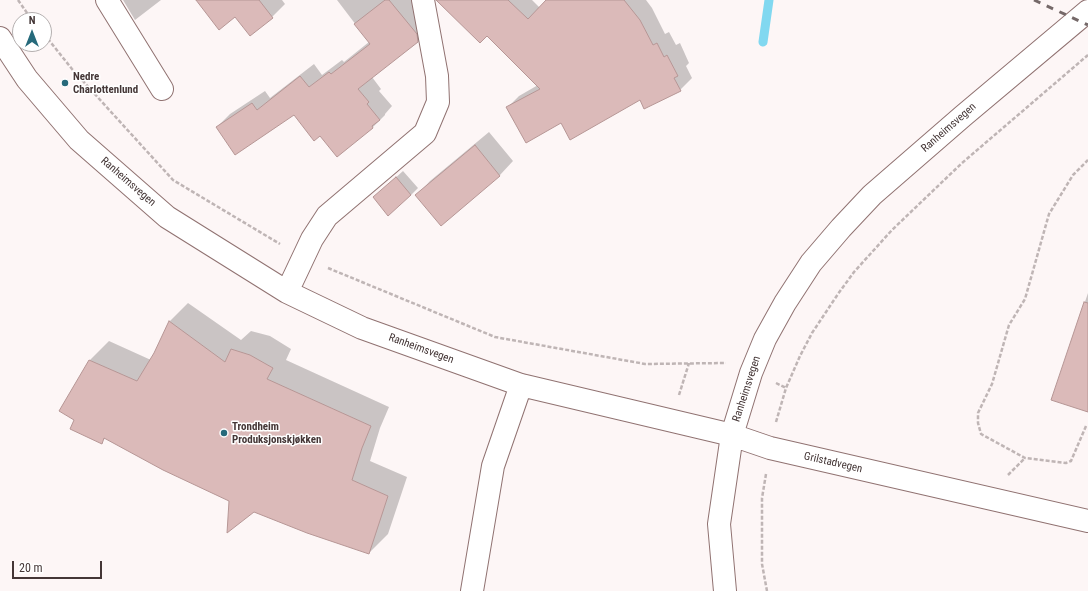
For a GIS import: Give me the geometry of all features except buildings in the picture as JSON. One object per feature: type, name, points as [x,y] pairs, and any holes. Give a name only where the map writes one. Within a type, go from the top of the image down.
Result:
[{"type":"street","points":[[107,0],[162,89]]},
{"type":"street","points":[[287,292],[312,239],[327,216],[425,132],[438,102],[438,76],[423,0]]},
{"type":"street","name":"Ranheimsvegen","points":[[0,38],[27,79],[79,140],[167,217],[287,292],[362,328],[521,385],[732,435],[751,373],[765,339],[785,303],[811,263],[872,195],[1088,11]]},
{"type":"street","points":[[472,591],[493,466],[521,385]]},
{"type":"street","points":[[725,591],[719,524],[732,435]]},
{"type":"street","name":"Grilstadvegen","points":[[732,435],[770,448],[1088,521]]},
{"type":"path","points":[[18,0],[26,12]]},
{"type":"path","points":[[52,44],[72,69],[173,180],[303,258],[495,337],[645,364],[726,363],[786,388]]},
{"type":"path","points":[[767,591],[762,564],[762,498],[770,448],[786,388],[812,333],[854,272],[892,230],[968,158],[1088,55]]},
{"type":"path","points":[[1086,426],[1071,461],[1066,463],[1025,458],[981,434],[978,423],[978,413],[992,384],[1009,325],[1025,299],[1049,214],[1073,175],[1088,160]]},
{"type":"path","points":[[671,420],[689,363]]},
{"type":"waterway","points":[[763,42],[769,0]]},
{"type":"railway","points":[[1034,0],[1088,25]]},
{"type":"place","name":"Nedre Charlottenlund","points":[[65,83]]},
{"type":"place","name":"Trondheim Produksjonskjøkken","points":[[224,433]]}]
